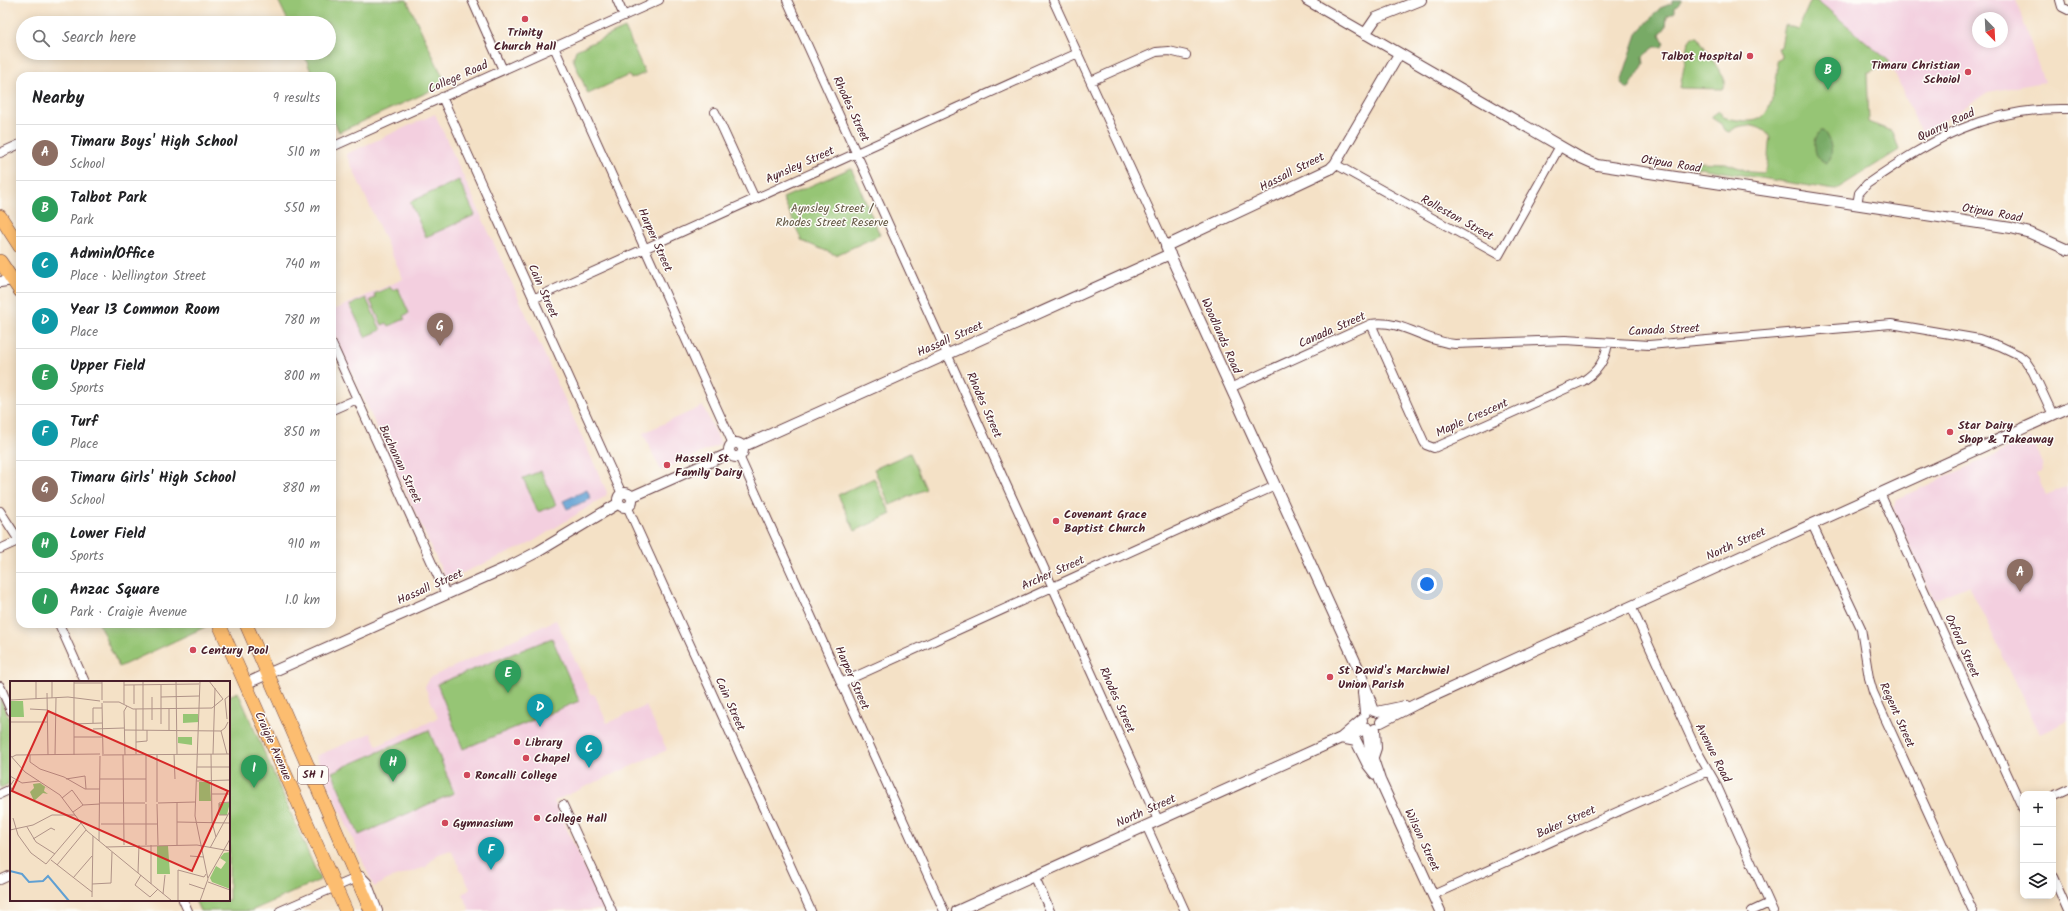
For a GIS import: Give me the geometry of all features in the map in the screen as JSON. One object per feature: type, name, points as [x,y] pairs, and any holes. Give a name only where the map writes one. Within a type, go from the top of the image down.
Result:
[{"type":"highway","points":[[0,216],[16,241]]},
{"type":"highway","points":[[0,261],[11,280]]},
{"type":"highway","name":"Craigie Avenue","points":[[221,628],[346,911]]},
{"type":"highway","name":"Craigie Avenue","points":[[248,628],[371,911]]},
{"type":"street","points":[[472,0],[503,70]]},
{"type":"street","points":[[617,0],[624,16]]},
{"type":"street","name":"College Road","points":[[336,145],[659,0]]},
{"type":"street","name":"Rhodes Street","points":[[787,0],[1158,820]]},
{"type":"street","name":"Woodlands Road","points":[[1053,0],[1360,672],[1364,684],[1363,692],[1371,720]]},
{"type":"street","name":"Otipua Road","points":[[1307,0],[1588,162],[1606,167],[2016,230],[2041,238],[2068,250]]},
{"type":"street","points":[[1365,34],[1376,18],[1421,0]]},
{"type":"street","points":[[2060,0],[2062,6],[2068,10]]},
{"type":"street","name":"Harper Street","points":[[554,47],[944,911]]},
{"type":"street","points":[[1091,81],[1156,52],[1169,51],[1186,55]]},
{"type":"street","name":"Aynsley Street","points":[[533,299],[1078,53]]},
{"type":"street","name":"Hassall Street","points":[[245,684],[539,551],[625,500],[948,354],[1168,250],[1318,176],[1335,164],[1399,54]]},
{"type":"street","name":"Cain Street","points":[[442,98],[811,911]]},
{"type":"street","name":"Quarry Road","points":[[1857,205],[1859,193],[1867,184],[1931,143],[1962,127],[1988,118],[2022,111],[2068,109]]},
{"type":"street","points":[[716,112],[755,199]]},
{"type":"street","points":[[0,153],[16,146]]},
{"type":"street","name":"Rolleston Street","points":[[1335,164],[1499,255],[1560,146]]},
{"type":"street","name":"Canada Street","points":[[1230,388],[1371,324],[1385,323],[1398,325],[1445,343],[1455,344],[1560,340],[1648,345],[1879,324],[1902,326],[1978,338],[2019,355],[2025,360],[2033,372],[2053,415]]},
{"type":"street","name":"Maple Crescent","points":[[1371,324],[1424,442],[1426,445],[1434,448],[1583,381],[1600,367],[1606,354],[1608,343]]},
{"type":"street","name":"Buchanan Street","points":[[336,353],[446,594]]},
{"type":"street","points":[[336,408],[357,399]]},
{"type":"street","name":"North Street","points":[[957,911],[1343,736],[1371,720],[1416,704],[2068,408]]},
{"type":"street","name":"Archer Street","points":[[841,683],[1275,486]]},
{"type":"street","name":"Oxford Street","points":[[1880,493],[2020,802]]},
{"type":"street","points":[[0,511],[16,535]]},
{"type":"street","name":"Regent Street","points":[[1812,524],[1860,628],[1873,692],[1973,911]]},
{"type":"street","points":[[0,549],[16,543]]},
{"type":"street","name":"Avenue Road","points":[[1631,606],[1696,749],[1708,770],[1771,907]]},
{"type":"street","points":[[61,628],[85,681]]},
{"type":"street","points":[[0,686],[10,708]]},
{"type":"street","name":"Wilson Street","points":[[1371,720],[1376,748],[1373,757],[1380,780],[1440,911]]},
{"type":"street","name":"Wilson Street","points":[[1343,736],[1356,741],[1368,765],[1380,780]]},
{"type":"street","name":"Baker Street","points":[[1433,895],[1708,770]]},
{"type":"street","points":[[0,794],[10,789]]},
{"type":"street","points":[[2056,795],[2068,789]]},
{"type":"street","points":[[564,805],[612,911]]},
{"type":"street","points":[[1146,825],[1185,911]]},
{"type":"street","points":[[0,880],[10,875]]},
{"type":"street","points":[[1034,875],[1050,911]]},
{"type":"street","points":[[280,911],[357,876],[365,878],[378,911]]},
{"type":"street","points":[[2056,884],[2068,911]]},
{"type":"street","points":[[183,901],[188,911]]},
{"type":"street","points":[[1752,911],[1771,907]]},
{"type":"shaded area","name":"Timaru Christian Schoiol","points":[[1817,0],[2016,0],[2044,82],[1988,92],[1922,135],[1890,62]]},
{"type":"shaded area","points":[[435,114],[607,492],[606,496],[529,544],[446,580],[336,338],[336,309],[403,279],[346,154]]},
{"type":"shaded area","points":[[703,406],[721,444],[661,471],[643,433]]},
{"type":"shaded area","points":[[2031,438],[2043,466],[2042,472],[2037,474],[2046,495],[2068,486],[2068,721],[2040,734],[1969,585],[1934,600],[1893,508],[1897,499]]},
{"type":"shaded area","name":"Roncalli College","points":[[556,620],[591,694],[595,695],[607,723],[646,706],[667,750],[554,801],[604,910],[470,911],[463,894],[470,889],[451,850],[436,855],[426,867],[389,879],[374,887],[316,756],[371,733],[377,746],[438,718],[425,687],[429,678]]},
{"type":"green space","points":[[278,0],[407,0],[446,84],[339,132],[336,126],[336,72],[311,72],[306,60],[336,60],[336,16],[286,16]]},
{"type":"green space","points":[[1673,0],[1681,0],[1681,2],[1675,8],[1675,12],[1667,16],[1666,27],[1660,34],[1664,43],[1662,47],[1655,47],[1643,56],[1644,64],[1629,88],[1626,88],[1621,83],[1637,34],[1660,8],[1673,3]]},
{"type":"green space","points":[[1811,0],[1817,0],[1890,62],[1867,73],[1869,122],[1893,132],[1899,150],[1835,190],[1693,167],[1692,163],[1694,162],[1726,163],[1750,172],[1764,173],[1768,161],[1770,138],[1768,134],[1761,129],[1747,125],[1735,128],[1729,132],[1724,130],[1721,124],[1712,118],[1712,116],[1719,111],[1723,117],[1734,120],[1752,121],[1759,119],[1764,115],[1768,109],[1775,86],[1777,71],[1776,61],[1782,58],[1778,48],[1781,47],[1785,25],[1798,29]]},
{"type":"green space","points":[[625,28],[645,73],[631,79],[629,75],[588,94],[573,59],[576,50]]},
{"type":"green space","points":[[1692,37],[1698,37],[1724,78],[1724,85],[1722,89],[1680,88],[1689,41]]},
{"type":"green space","points":[[1820,131],[1823,131],[1826,134],[1831,148],[1831,157],[1825,163],[1818,158],[1815,149],[1817,135]]},
{"type":"green space","name":"Aynsley Street / Rhodes Street Reserve","points":[[851,168],[880,235],[836,255],[802,241],[783,198]]},
{"type":"green space","points":[[459,180],[475,215],[426,237],[410,202]]},
{"type":"green space","points":[[390,287],[392,290],[398,288],[409,313],[403,316],[405,319],[389,326],[387,323],[382,325],[370,300],[376,298],[374,294]]},
{"type":"green space","points":[[366,298],[381,330],[365,337],[350,305]]},
{"type":"green space","points":[[910,453],[926,489],[890,505],[874,469]]},
{"type":"green space","points":[[541,471],[556,505],[538,512],[523,478]]},
{"type":"green space","points":[[874,478],[891,514],[855,531],[838,495]]},
{"type":"green space","points":[[101,628],[203,628],[119,667]]},
{"type":"green space","points":[[552,638],[579,701],[463,749],[437,684]]},
{"type":"green space","points":[[238,692],[320,880],[251,911],[200,911],[195,901],[230,901],[230,696]]},
{"type":"green space","points":[[0,698],[10,721],[10,783],[0,788]]},
{"type":"green space","points":[[429,730],[454,793],[359,835],[332,772]]},
{"type":"water","points":[[587,490],[591,499],[567,509],[563,501]]},
{"type":"place","name":"Trinity Church Hall","points":[[525,19]]},
{"type":"place","name":"Talbot Hospital","points":[[1750,56]]},
{"type":"place","name":"Timaru Christian Schoiol","points":[[1968,72]]},
{"type":"place","name":"Talbot Park","points":[[1828,90]]},
{"type":"place","name":"Timaru Girls' High School","points":[[440,346]]},
{"type":"place","name":"Star Dairy Shop & Takeaway","points":[[1950,432]]},
{"type":"place","name":"Hassell St Family Dairy","points":[[667,465]]},
{"type":"place","name":"Covenant Grace Baptist Church","points":[[1056,521]]},
{"type":"place","name":"Timaru Boys' High School","points":[[2020,592]]},
{"type":"place","name":"Century Pool","points":[[193,650]]},
{"type":"place","name":"St David's Marchwiel Union Parish","points":[[1330,677]]},
{"type":"place","name":"Upper Field","points":[[508,693]]},
{"type":"place","name":"Year 13 Common Room","points":[[540,727]]},
{"type":"place","name":"Library","points":[[517,742]]},
{"type":"place","name":"Chapel","points":[[526,758]]},
{"type":"place","name":"Admin/Office","points":[[589,768]]},
{"type":"place","name":"Roncalli College","points":[[467,775]]},
{"type":"place","name":"Lower Field","points":[[393,782]]},
{"type":"place","name":"Anzac Square","points":[[254,788]]},
{"type":"place","name":"College Hall","points":[[537,818]]},
{"type":"place","name":"Gymnasium","points":[[445,823]]},
{"type":"place","name":"Turf","points":[[491,870]]}]
